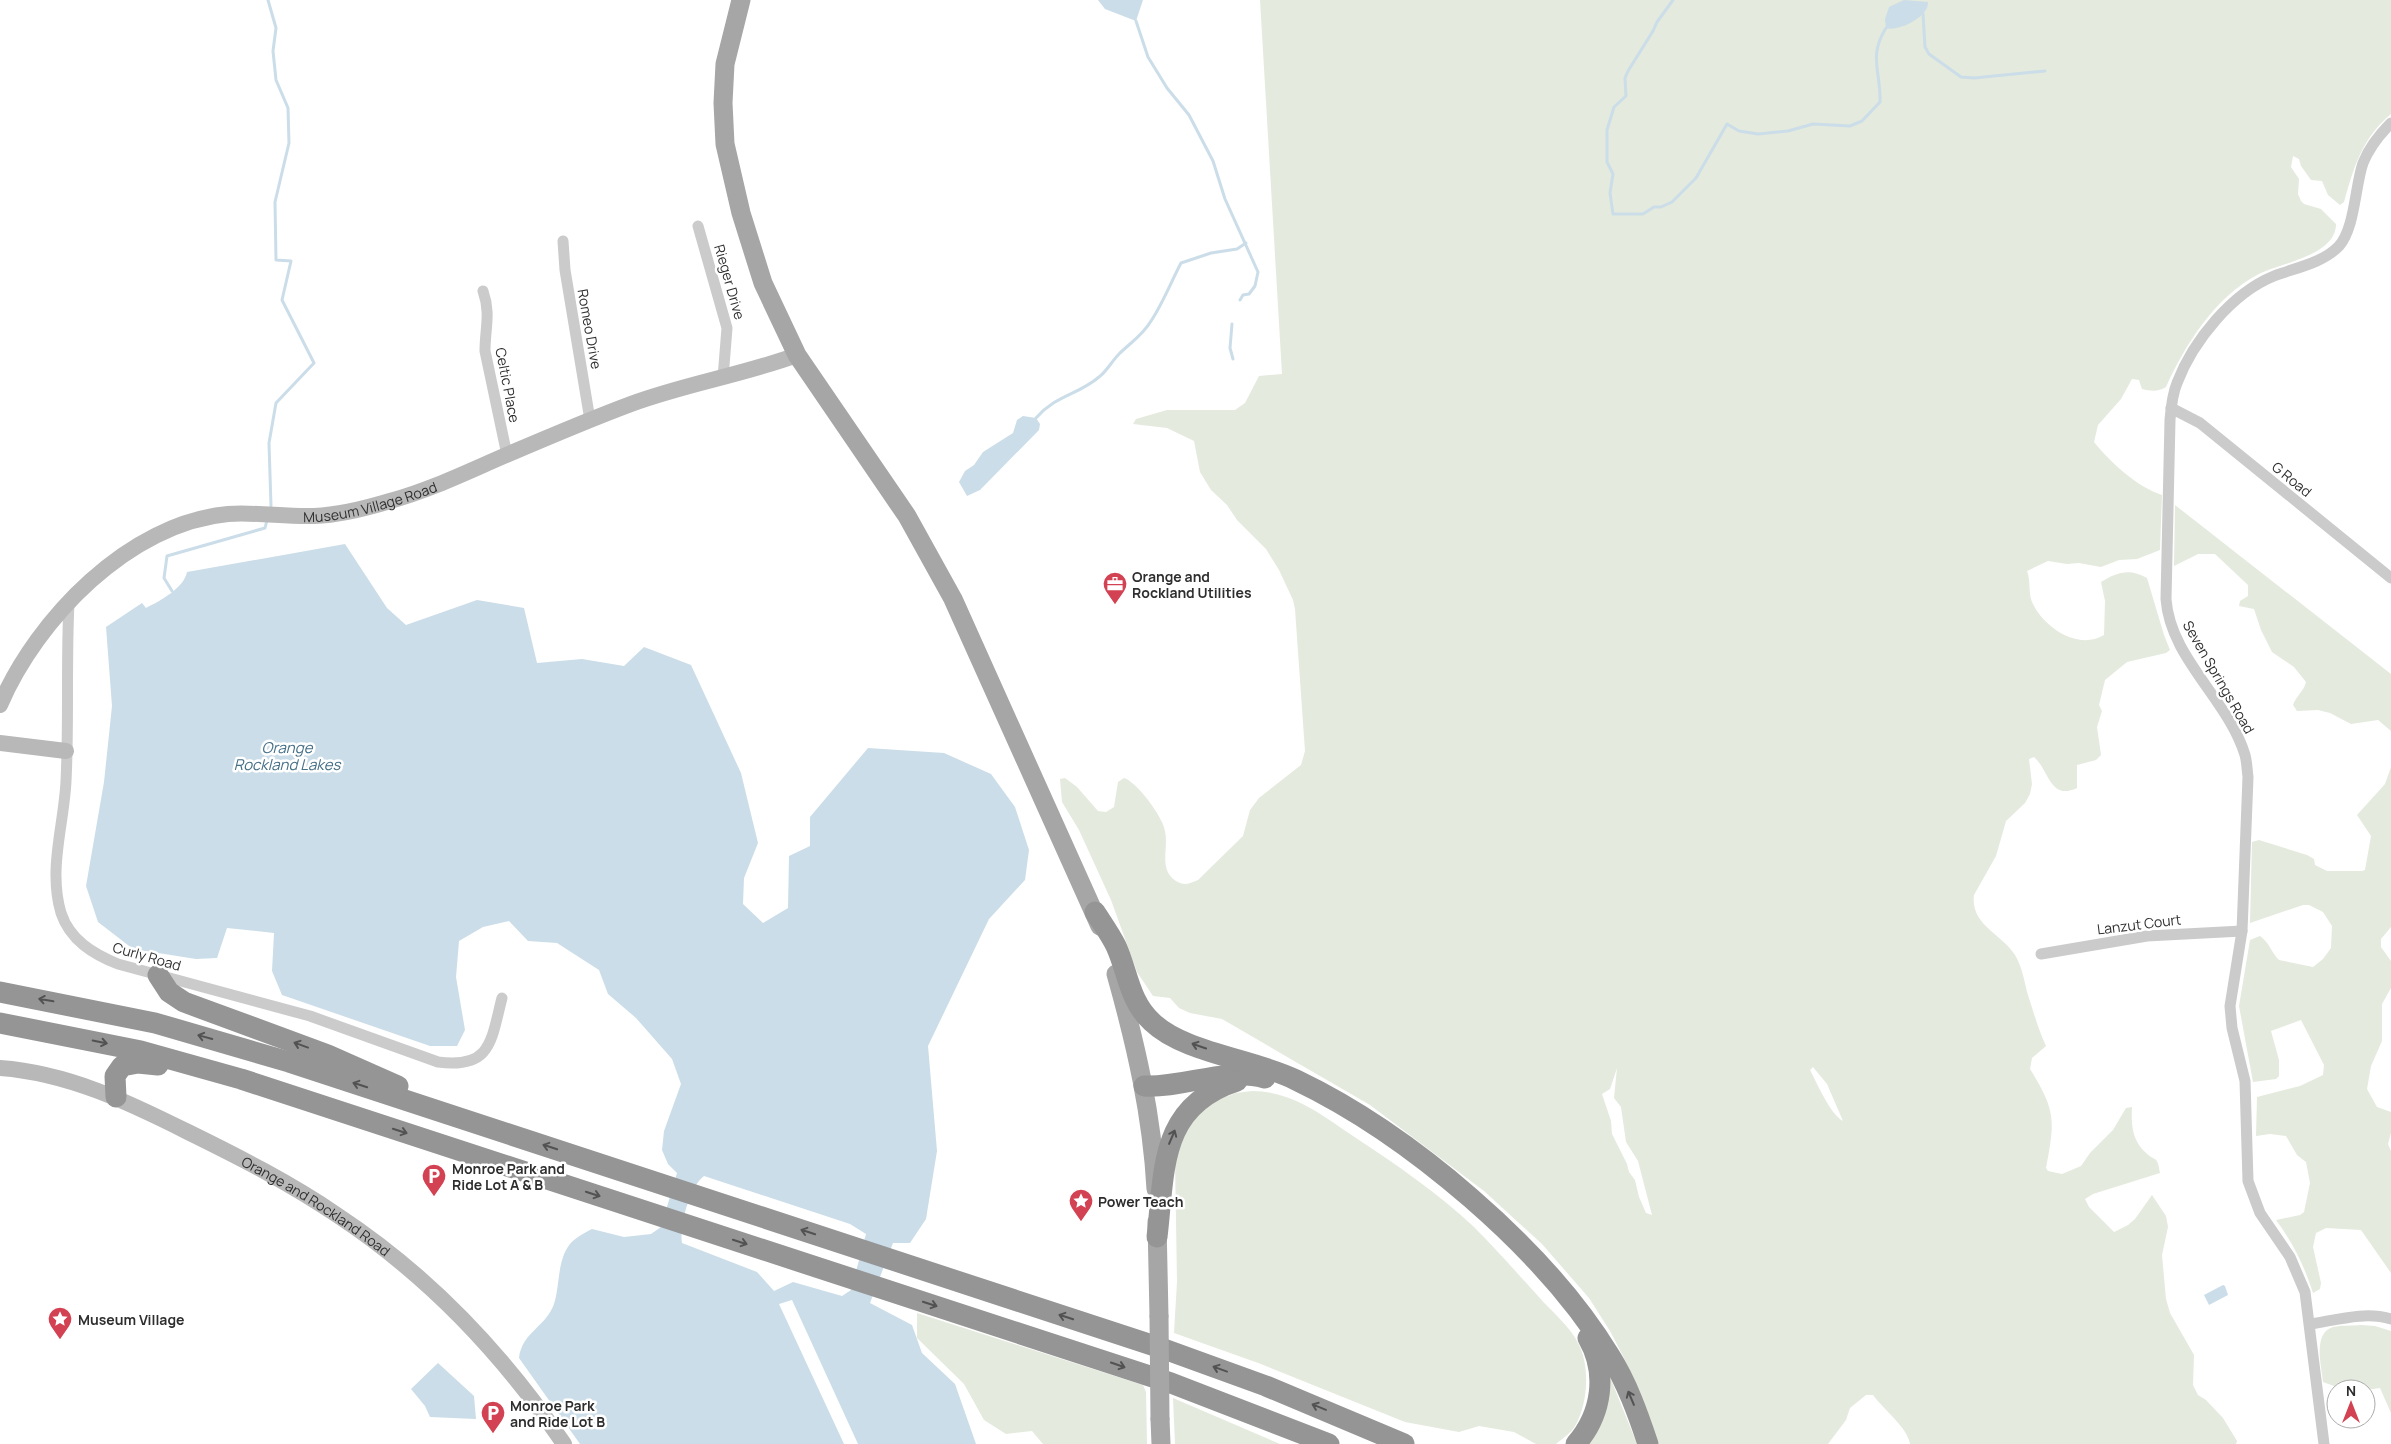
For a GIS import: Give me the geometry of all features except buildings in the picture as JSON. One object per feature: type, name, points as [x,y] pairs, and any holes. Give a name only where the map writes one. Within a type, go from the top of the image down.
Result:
[{"type":"highway","points":[[1095,912],[1116,947],[1135,1000],[1152,1022],[1180,1039],[1267,1073],[1300,1089],[1350,1118],[1428,1172],[1506,1242],[1564,1305],[1591,1342],[1600,1369],[1600,1389],[1596,1408],[1588,1428],[1576,1444]]},
{"type":"highway","points":[[158,975],[168,992],[184,1002],[344,1061],[419,1095],[455,1108],[506,1133]]},
{"type":"highway","points":[[0,992],[110,1013],[205,1037],[506,1133],[1198,1361],[1364,1426],[1404,1444]]},
{"type":"highway","points":[[0,1023],[141,1051],[208,1069],[1171,1383],[1326,1443]]},
{"type":"highway","points":[[116,1097],[115,1080],[117,1072],[122,1066],[138,1063],[168,1067],[251,1091],[321,1105]]},
{"type":"highway","points":[[1157,1237],[1166,1156],[1171,1137],[1182,1119],[1200,1099],[1221,1087],[1267,1073]]},
{"type":"highway","points":[[1144,1086],[1157,1086],[1228,1074],[1255,1075],[1267,1073],[1296,1079],[1393,1138],[1451,1182],[1510,1236],[1564,1293],[1601,1342],[1621,1376],[1648,1444]]},
{"type":"highway","points":[[1364,1426],[1422,1444]]},
{"type":"main road","points":[[741,0],[725,64],[723,103],[725,144],[740,213],[763,283],[797,355],[907,516],[953,599],[1095,912],[1116,972],[1144,1086],[1154,1156],[1161,1444]]},
{"type":"street","name":"Seven Springs Road","points":[[2324,1444],[2311,1324],[2305,1292],[2296,1268],[2278,1237],[2262,1217],[2248,1181],[2246,1090],[2232,1028],[2230,1006],[2242,931],[2248,777],[2245,756],[2233,728],[2177,638],[2168,617],[2166,599],[2171,408],[2176,385],[2195,348],[2238,299],[2264,281],[2323,257],[2340,245],[2348,228],[2364,162],[2376,140],[2391,123]]},
{"type":"street","name":"Rieger Drive","points":[[698,226],[727,328],[723,378]]},
{"type":"street","name":"Romeo Drive","points":[[563,241],[565,270],[590,420]]},
{"type":"street","name":"Celtic Place","points":[[483,292],[487,304],[488,323],[485,336],[485,351],[507,455]]},
{"type":"street","name":"Museum Village Road","points":[[0,705],[18,667],[33,644],[69,603],[99,573],[148,540],[201,519],[242,514],[316,516],[373,505],[428,488],[590,420],[668,391],[759,369],[797,355]]},
{"type":"street","name":"G Road","points":[[2171,408],[2200,423],[2391,578]]},
{"type":"street","name":"Curly Road","points":[[69,603],[66,782],[56,859],[58,896],[62,914],[70,930],[83,946],[98,956],[158,975],[310,1016],[438,1062],[456,1064],[471,1062],[481,1055],[490,1043],[502,998]]},
{"type":"street","points":[[0,743],[66,751]]},
{"type":"street","name":"Lanzut Court","points":[[2041,954],[2161,934],[2242,931]]},
{"type":"street","name":"Orange and Rockland Road","points":[[0,1068],[53,1076],[116,1097],[274,1177],[331,1211],[375,1243],[430,1288],[477,1332],[506,1364],[564,1444]]},
{"type":"street","points":[[2311,1324],[2357,1317],[2376,1316],[2391,1319]]},
{"type":"shaded area","points":[[1260,0],[2391,0],[2391,114],[2373,133],[2360,154],[2344,202],[2340,205],[2328,195],[2322,181],[2311,180],[2301,166],[2299,159],[2293,156],[2291,167],[2299,179],[2298,194],[2301,201],[2304,204],[2321,209],[2336,224],[2334,235],[2327,244],[2317,251],[2257,275],[2242,284],[2215,309],[2203,324],[2182,355],[2166,387],[2154,391],[2142,389],[2139,380],[2132,379],[2121,399],[2098,425],[2094,442],[2100,450],[2134,480],[2162,495],[2160,550],[2137,559],[2119,560],[2101,567],[2048,561],[2027,571],[2032,602],[2044,620],[2062,634],[2083,640],[2094,639],[2104,635],[2105,601],[2101,582],[2124,572],[2135,573],[2147,578],[2170,650],[2166,653],[2127,662],[2105,680],[2099,705],[2102,711],[2097,727],[2101,755],[2096,760],[2077,765],[2077,788],[2068,791],[2055,787],[2034,757],[2029,759],[2032,784],[2030,794],[2025,803],[2006,821],[1996,856],[1974,895],[1974,905],[1982,922],[2015,955],[2046,1046],[2032,1058],[2030,1069],[2045,1095],[2051,1116],[2051,1138],[2046,1168],[2048,1171],[2062,1174],[2081,1166],[2090,1153],[2113,1130],[2126,1108],[2132,1107],[2132,1126],[2137,1142],[2157,1161],[2160,1173],[2093,1194],[2085,1199],[2089,1207],[2114,1232],[2135,1219],[2152,1195],[2166,1216],[2168,1227],[2162,1255],[2166,1299],[2170,1313],[2194,1355],[2193,1385],[2198,1395],[2206,1400],[2223,1418],[2237,1441],[2236,1444],[1910,1444],[1905,1432],[1895,1419],[1873,1395],[1866,1395],[1850,1408],[1846,1420],[1828,1444],[1659,1444],[1625,1360],[1610,1331],[1589,1298],[1542,1244],[1484,1191],[1370,1105],[1222,1019],[1190,1013],[1179,1008],[1170,998],[1153,996],[1137,972],[1111,900],[1079,830],[1062,802],[1060,779],[1065,778],[1077,787],[1098,811],[1106,812],[1114,807],[1118,782],[1124,778],[1136,786],[1149,801],[1163,825],[1166,838],[1165,858],[1167,871],[1176,881],[1187,884],[1198,880],[1243,836],[1250,810],[1259,798],[1301,765],[1305,751],[1295,609],[1293,600],[1279,570],[1266,549],[1211,490],[1200,472],[1194,441],[1167,428],[1133,424],[1136,419],[1167,410],[1235,410],[1245,403],[1259,376],[1282,374]],"holes":[[[1813,1067],[1827,1084],[1843,1121],[1833,1112],[1824,1098],[1810,1070]],[[1617,1068],[1614,1098],[1621,1107],[1626,1142],[1638,1161],[1652,1215],[1646,1213],[1639,1197],[1635,1180],[1629,1172],[1612,1134],[1611,1121],[1602,1094],[1610,1089]]]},
{"type":"shaded area","points":[[2175,505],[2391,674],[2391,731],[2378,720],[2351,724],[2330,713],[2318,710],[2297,711],[2293,705],[2306,682],[2294,667],[2272,652],[2261,630],[2254,609],[2239,606],[2240,601],[2248,596],[2248,585],[2215,554],[2198,554],[2174,566]]},
{"type":"shaded area","points":[[2391,767],[2391,927],[2381,939],[2381,947],[2391,961],[2391,988],[2382,1004],[2382,1041],[2371,1066],[2367,1089],[2377,1107],[2391,1112],[2391,1133],[2388,1144],[2391,1151],[2391,1273],[2361,1230],[2326,1228],[2316,1233],[2313,1247],[2321,1283],[2320,1289],[2313,1293],[2298,1255],[2276,1220],[2300,1215],[2304,1212],[2310,1183],[2306,1162],[2297,1155],[2286,1136],[2270,1134],[2256,1136],[2257,1097],[2300,1086],[2323,1075],[2324,1065],[2301,1020],[2271,1031],[2279,1060],[2279,1076],[2276,1079],[2253,1082],[2239,1006],[2250,940],[2260,936],[2266,941],[2279,960],[2313,967],[2323,959],[2331,948],[2332,926],[2323,912],[2309,905],[2303,905],[2250,923],[2252,842],[2259,840],[2307,855],[2314,859],[2315,865],[2327,871],[2365,870],[2371,836],[2357,815],[2385,784]]},
{"type":"shaded area","points":[[1266,1092],[1293,1099],[1329,1120],[1431,1190],[1460,1214],[1498,1252],[1566,1326],[1583,1354],[1586,1374],[1585,1397],[1575,1426],[1569,1433],[1556,1444],[1536,1444],[1514,1432],[1479,1426],[1459,1432],[1405,1422],[1261,1364],[1174,1333],[1177,1282],[1175,1158],[1189,1123],[1210,1103],[1236,1093]]},
{"type":"shaded area","points":[[917,1313],[1143,1385],[1146,1392],[1147,1444],[1043,1444],[1032,1431],[1006,1434],[984,1420],[964,1384],[917,1338]]},
{"type":"shaded area","points":[[2375,1326],[2391,1331],[2391,1413],[2380,1388],[2376,1389],[2376,1379],[2326,1379],[2326,1383],[2323,1382],[2320,1360],[2322,1336],[2333,1327]]},
{"type":"shaded area","points":[[1610,1377],[1637,1444],[1588,1444],[1607,1404]]},
{"type":"shaded area","points":[[1173,1398],[1280,1444],[1175,1444]]},
{"type":"water","points":[[1098,0],[1143,0],[1136,21],[1105,9]]},
{"type":"water","points":[[1904,0],[1928,2],[1927,8],[1924,13],[1912,22],[1898,28],[1886,28],[1885,19],[1889,7]]},
{"type":"water","points":[[1023,416],[1036,418],[1040,424],[1039,430],[980,490],[967,496],[959,482],[965,471],[974,465],[983,452],[1013,433],[1017,420]]},
{"type":"water","name":"Orange Rockland Lakes","points":[[345,544],[387,608],[406,625],[477,600],[524,608],[537,663],[582,659],[624,666],[644,647],[691,665],[741,773],[758,843],[744,878],[743,904],[763,923],[788,908],[789,856],[810,846],[810,817],[868,748],[944,753],[991,774],[1015,807],[1029,850],[1025,880],[989,919],[928,1046],[937,1151],[926,1219],[910,1243],[893,1243],[870,1303],[912,1325],[922,1353],[955,1384],[976,1444],[858,1444],[792,1300],[779,1304],[844,1444],[580,1444],[519,1358],[521,1349],[529,1336],[546,1318],[554,1304],[563,1258],[566,1250],[574,1240],[592,1229],[624,1237],[651,1234],[661,1227],[677,1173],[668,1164],[662,1150],[664,1131],[681,1084],[672,1059],[636,1018],[608,994],[599,970],[557,943],[528,941],[509,921],[483,927],[459,941],[456,977],[465,1030],[457,1046],[430,1046],[282,995],[272,971],[274,933],[227,928],[217,958],[196,959],[133,949],[98,922],[86,886],[104,782],[112,706],[106,627],[142,603],[146,608],[164,598],[176,589],[185,578],[187,572]],"holes":[[[704,1176],[850,1224],[866,1234],[851,1290],[842,1296],[793,1282],[774,1291],[757,1272],[682,1243],[682,1227],[690,1197],[694,1188]]]},
{"type":"water","points":[[2223,1285],[2228,1295],[2209,1305],[2204,1295]]},
{"type":"water","points":[[438,1363],[474,1396],[476,1419],[430,1417],[425,1406],[411,1389]]},
{"type":"waterway","points":[[268,0],[276,28],[273,51],[276,80],[288,108],[289,143],[275,202],[276,260],[291,261],[282,300],[314,363],[276,403],[269,443],[271,506]]},
{"type":"waterway","points":[[1673,0],[1657,22],[1628,71],[1625,78],[1626,96],[1614,107],[1607,130],[1607,162],[1613,174],[1610,193],[1613,214],[1643,214],[1654,207],[1661,207],[1672,202],[1696,178],[1727,124],[1739,131],[1758,134],[1788,131],[1813,124],[1850,126],[1862,121],[1880,102],[1876,56],[1886,28]]},
{"type":"waterway","points":[[1923,14],[1925,47],[1929,54],[1961,77],[1974,78],[2045,71]]},
{"type":"waterway","points":[[1136,21],[1148,57],[1167,88],[1189,115],[1213,161],[1225,199],[1258,272],[1255,286],[1249,294],[1243,295],[1240,300]]},
{"type":"waterway","points":[[1036,418],[1051,404],[1083,388],[1099,377],[1119,354],[1144,331],[1159,307],[1181,263],[1211,253],[1237,249],[1246,243]]},
{"type":"waterway","points":[[1232,324],[1230,348],[1233,359]]},
{"type":"waterway","points":[[172,591],[164,578],[167,556],[265,528],[267,520]]},
{"type":"place","name":"Orange and Rockland Utilities","points":[[1115,605]]},
{"type":"place","name":"Monroe Park and Ride Lot A & B","points":[[434,1197]]},
{"type":"place","name":"Power Teach","points":[[1081,1222]]},
{"type":"place","name":"Museum Village","points":[[60,1340]]},
{"type":"place","name":"Monroe Park and Ride Lot B","points":[[493,1434]]}]
